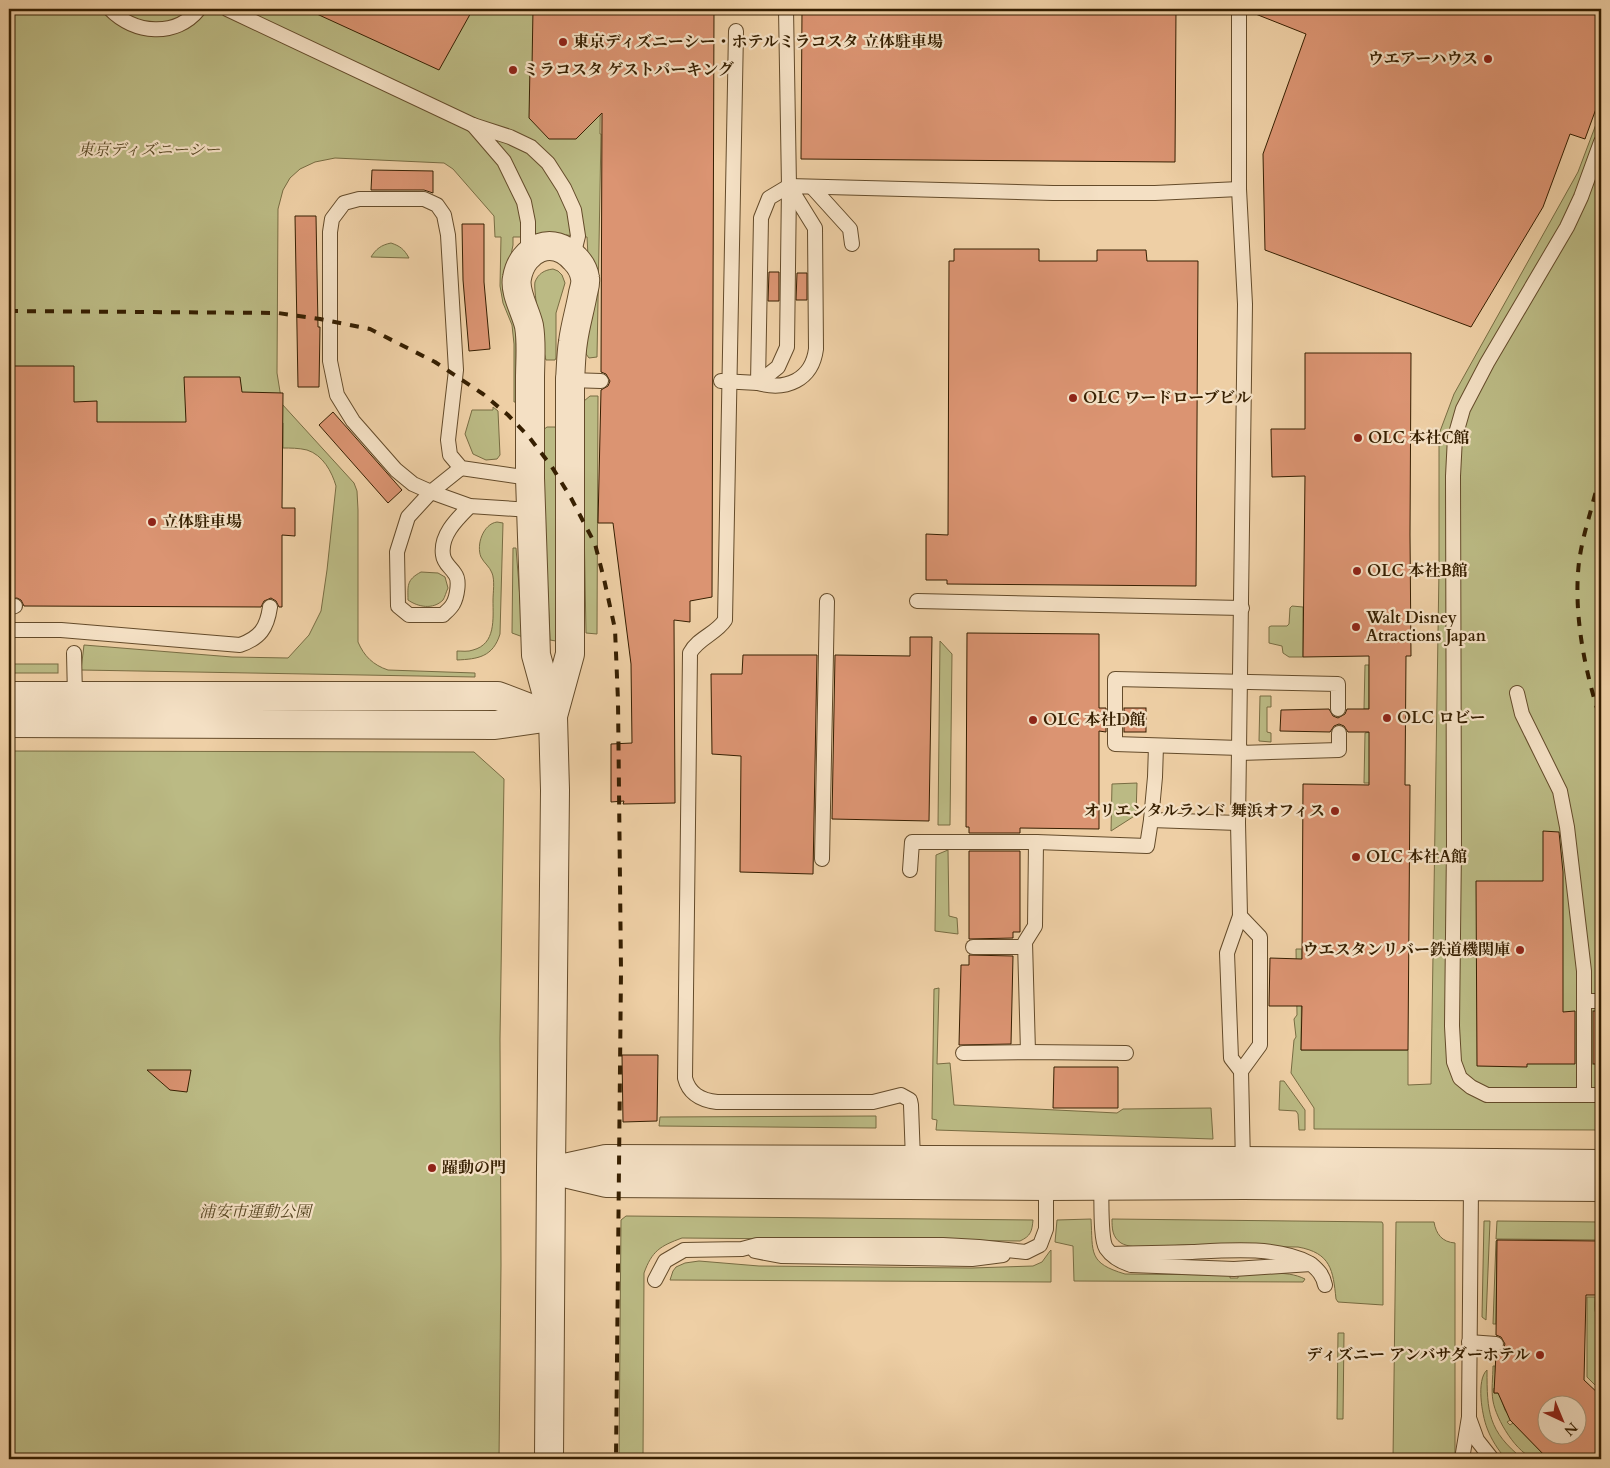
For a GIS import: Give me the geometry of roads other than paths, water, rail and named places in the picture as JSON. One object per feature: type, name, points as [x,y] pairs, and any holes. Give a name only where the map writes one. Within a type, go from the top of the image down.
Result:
[{"type":"street","points":[[549,1459],[555,790],[552,717],[536,655],[530,478],[529,324],[516,279],[528,256],[546,246],[556,246],[565,249],[581,266],[585,279],[573,341],[570,380],[570,654],[552,717]]},
{"type":"street","points":[[9,696],[498,696],[552,717]]},
{"type":"street","points":[[9,723],[495,725],[552,717]]},
{"type":"street","points":[[551,1170],[606,1159],[913,1160],[1243,1173],[1470,1186],[1601,1187]]},
{"type":"street","points":[[551,1170],[606,1183],[1101,1186],[1243,1173],[1601,1164]]},
{"type":"lane","points":[[110,9],[118,18],[137,27],[157,30],[177,26],[194,15],[199,9]]},
{"type":"lane","points":[[227,9],[472,125],[510,137],[531,148],[548,163],[564,188],[574,210],[578,236],[573,256]]},
{"type":"lane","points":[[758,383],[778,367],[787,347],[789,186],[786,9]]},
{"type":"lane","points":[[1239,9],[1240,189],[1245,304],[1238,823],[1240,916],[1227,953],[1231,1058],[1241,1071]]},
{"type":"lane","points":[[736,31],[724,382],[725,620],[722,626],[694,645],[690,653],[685,1072],[687,1085],[692,1092],[704,1100],[717,1102],[874,1102],[901,1095],[910,1100],[911,1105],[913,1160]]},
{"type":"lane","points":[[472,125],[504,160],[524,202],[528,222],[528,256]]},
{"type":"lane","points":[[1601,142],[1582,197],[1567,227],[1487,363],[1463,409],[1455,437],[1453,476],[1454,855],[1452,1026],[1454,1062],[1460,1078],[1471,1087],[1487,1095],[1601,1095]]},
{"type":"lane","points":[[724,382],[758,383],[767,386],[786,385],[803,376],[815,360],[815,228],[789,186]]},
{"type":"lane","points":[[758,383],[761,218],[769,198],[789,186],[1079,193],[1155,193],[1240,189]]},
{"type":"lane","points":[[812,187],[850,229],[852,244]]},
{"type":"lane","points":[[530,478],[461,468],[450,454],[448,440],[456,370],[448,235],[444,214],[437,204],[424,200],[359,198],[344,204],[332,219],[330,232],[330,362],[337,395],[354,421],[396,470],[413,484],[470,506],[531,510]]},
{"type":"lane","points":[[570,380],[601,381]]},
{"type":"lane","points":[[461,468],[431,492],[408,517],[396,552],[398,606],[409,615],[443,615],[454,603],[458,580],[455,573],[447,565],[443,555],[444,539],[455,521],[470,506]]},
{"type":"lane","points":[[822,859],[827,601]]},
{"type":"lane","points":[[917,601],[1242,608]]},
{"type":"lane","points":[[9,630],[61,630],[240,645],[250,641],[265,626],[270,607]]},
{"type":"lane","points":[[74,653],[76,696]]},
{"type":"lane","points":[[1338,709],[1338,684],[1115,679],[1115,744],[1239,751],[1339,750],[1339,733]]},
{"type":"lane","points":[[1516,693],[1522,714],[1560,791],[1567,827],[1584,971],[1584,1095]]},
{"type":"lane","points":[[910,870],[912,842],[1036,842],[1147,846],[1155,777],[1156,746]]},
{"type":"lane","points":[[1151,820],[1238,823]]},
{"type":"lane","points":[[1028,1052],[1025,942],[1035,926],[1036,842]]},
{"type":"lane","points":[[1240,916],[1260,937],[1260,1045],[1241,1071],[1243,1173]]},
{"type":"lane","points":[[972,948],[1025,947]]},
{"type":"lane","points":[[1584,1001],[1601,1001]]},
{"type":"lane","points":[[963,1053],[1126,1053]]},
{"type":"lane","points":[[655,1280],[665,1261],[684,1250],[742,1249],[757,1245],[943,1246],[979,1247],[1026,1252],[1040,1245],[1046,1229],[1046,1186]]},
{"type":"lane","points":[[1101,1186],[1105,1247],[1120,1262],[1132,1265],[1234,1269],[1310,1264],[1318,1270],[1324,1279],[1325,1285]]},
{"type":"lane","points":[[1462,1459],[1469,1417],[1470,1186]]},
{"type":"lane","points":[[1469,1342],[1496,1344]]},
{"type":"lane","points":[[1469,1417],[1477,1440],[1492,1459]]},
{"type":"railway","points":[[9,311],[278,313],[370,329],[435,362],[483,394],[508,415],[529,437],[552,467],[571,498],[595,544],[615,629],[618,701],[621,971],[616,1459]]},
{"type":"railway","points":[[1601,476],[1583,539],[1578,582],[1579,622],[1585,663],[1601,721]]},
{"type":"place","name":"東京ディズニーシー・ホテルミラコスタ 立体駐車場","points":[[563,42]]},
{"type":"place","name":"ウエアーハウス","points":[[1488,59]]},
{"type":"place","name":"ミラコスタ ゲストパーキング","points":[[513,70]]},
{"type":"place","name":"OLC ワードローブビル","points":[[1073,398]]},
{"type":"place","name":"OLC 本社C館","points":[[1358,438]]},
{"type":"place","name":"立体駐車場","points":[[152,522]]},
{"type":"place","name":"OLC 本社B館","points":[[1357,571]]},
{"type":"place","name":"Walt Disney Atractions Japan","points":[[1356,627]]},
{"type":"place","name":"OLC ロビー","points":[[1387,718]]},
{"type":"place","name":"OLC 本社D館","points":[[1033,720]]},
{"type":"place","name":"オリエンタルランド 舞浜オフィス","points":[[1335,811]]},
{"type":"place","name":"OLC 本社A館","points":[[1356,857]]},
{"type":"place","name":"ウエスタンリバー鉄道機関庫","points":[[1520,950]]},
{"type":"place","name":"躍動の門","points":[[432,1168]]},
{"type":"place","name":"ディズニー アンバサダーホテル","points":[[1540,1355]]},
{"type":"park label","name":"東京ディズニーシー","points":[[149,150]]},
{"type":"park label","name":"浦安市運動公園","points":[[255,1212]]}]
